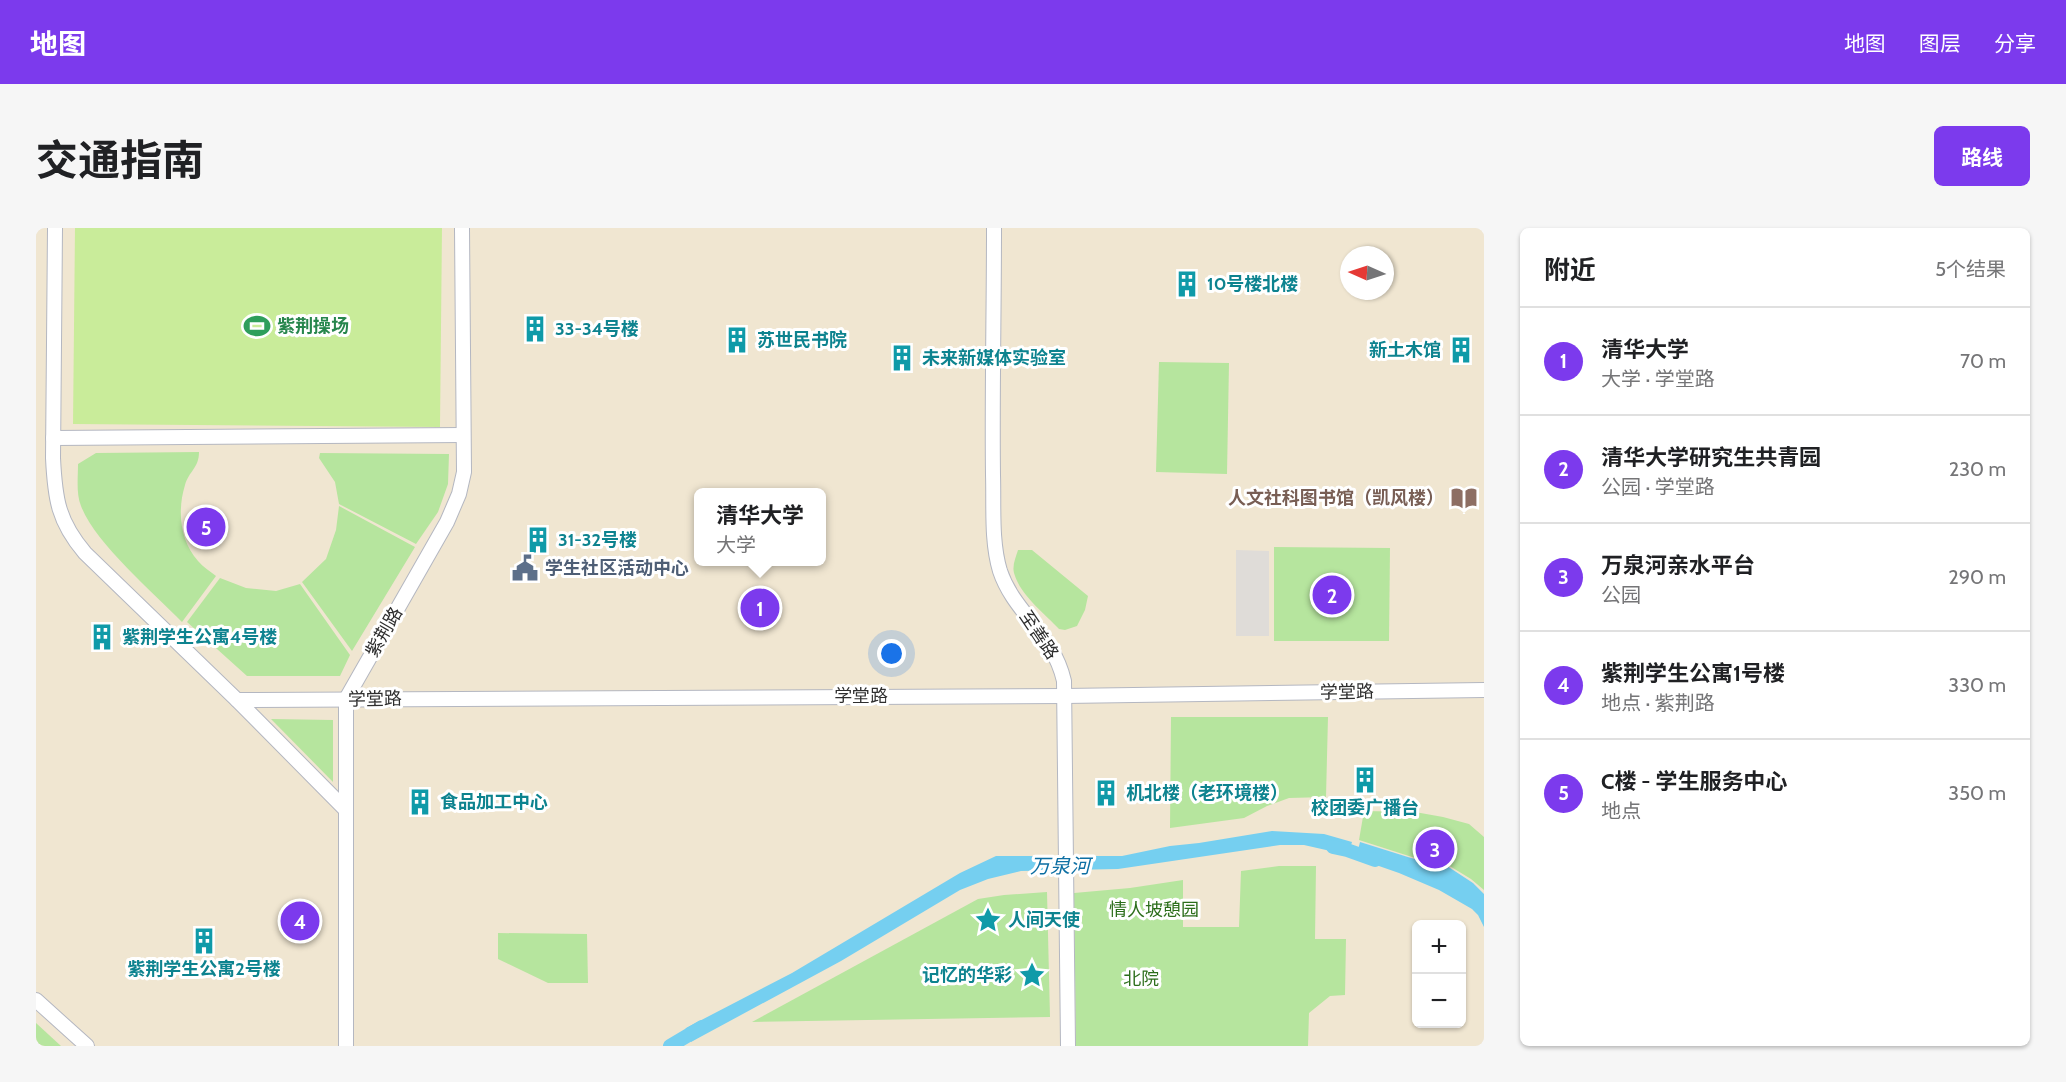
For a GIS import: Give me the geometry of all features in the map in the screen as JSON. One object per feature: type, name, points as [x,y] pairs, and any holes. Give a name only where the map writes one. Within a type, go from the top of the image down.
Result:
[{"type":"street","points":[[55,228],[52,438],[55,491],[61,515],[70,536],[101,569],[237,699],[346,810]]},
{"type":"street","name":"紫荆路","points":[[346,1046],[346,699],[447,522],[459,495],[464,472],[462,228]]},
{"type":"street","name":"至善路","points":[[994,228],[992,424],[995,543],[1000,571],[1011,595],[1054,652],[1062,672],[1065,696],[1068,1046]]},
{"type":"street","points":[[52,438],[463,435]]},
{"type":"street","name":"学堂路","points":[[237,699],[1065,696],[1484,690]]},
{"type":"street","points":[[36,1000],[87,1046]]},
{"type":"shaded area","points":[[36,228],[1484,228],[1484,1046],[36,1046]]},
{"type":"shaded area","points":[[1236,550],[1269,551],[1269,636],[1236,636]]},
{"type":"green space","name":"紫荆操场","points":[[75,228],[442,228],[440,427],[73,424]]},
{"type":"green space","points":[[1159,362],[1229,363],[1227,474],[1156,472]]},
{"type":"green space","points":[[199,452],[183,495],[182,525],[192,553],[216,576],[182,622],[111,551],[88,520],[78,496],[78,464],[96,453]]},
{"type":"green space","points":[[320,453],[449,454],[448,484],[438,512],[416,544],[339,504],[335,482],[319,458]]},
{"type":"green space","points":[[339,506],[415,547],[352,651],[302,582],[326,559],[336,530]]},
{"type":"green space","points":[[1274,547],[1390,548],[1389,641],[1274,641]]},
{"type":"green space","points":[[1018,550],[1032,550],[1088,596],[1085,610],[1077,626],[1065,630],[1059,629],[1021,589],[1014,573]]},
{"type":"green space","points":[[220,578],[246,588],[276,591],[300,584],[350,655],[340,676],[247,676],[187,622]]},
{"type":"green space","points":[[1171,717],[1328,717],[1326,797],[1289,798],[1244,818],[1170,828]]},
{"type":"green space","points":[[271,719],[333,720],[333,782]]},
{"type":"green space","points":[[1364,811],[1415,812],[1469,824],[1484,837],[1484,890],[1448,865],[1412,857],[1359,840]]},
{"type":"green space","name":"北院","points":[[1279,866],[1316,866],[1315,939],[1346,939],[1345,995],[1330,996],[1309,1013],[1308,1046],[1076,1046],[1074,893],[1183,880],[1183,927],[1239,927],[1241,871]]},
{"type":"green space","points":[[1047,892],[1050,1017],[752,1022],[978,899]]},
{"type":"green space","points":[[498,933],[587,934],[588,983],[548,983],[498,959]]},
{"type":"green space","points":[[36,1023],[61,1046],[36,1046]]},
{"type":"water","points":[[1272,831],[1324,834],[1352,842],[1348,855],[1304,845],[1280,845],[1118,869],[1021,871],[988,879],[960,890],[841,961],[691,1042],[685,1030],[792,973],[960,873],[996,856],[1122,856],[1170,846]]},
{"type":"water","points":[[1360,842],[1411,858],[1447,866],[1473,883],[1484,894],[1484,927],[1472,909],[1439,890],[1356,858]]},
{"type":"waterway","name":"万泉河","points":[[1333,847],[1375,860]]},
{"type":"waterway","name":"万泉河","points":[[670,1046],[702,1027]]},
{"type":"place","name":"10号楼北楼","points":[[1187,284]]},
{"type":"place","name":"紫荆操场","points":[[257,326]]},
{"type":"place","name":"33-34号楼","points":[[535,329]]},
{"type":"place","name":"苏世民书院","points":[[737,340]]},
{"type":"place","name":"新土木馆","points":[[1461,350]]},
{"type":"place","name":"未来新媒体实验室","points":[[902,358]]},
{"type":"place","name":"人文社科图书馆（凯风楼）","points":[[1464,498]]},
{"type":"place","name":"C楼 - 学生服务中心","points":[[206,527]]},
{"type":"place","name":"31-32号楼","points":[[538,540]]},
{"type":"place","name":"学生社区活动中心","points":[[525,568]]},
{"type":"place","name":"清华大学研究生共青园","points":[[1332,595]]},
{"type":"place","name":"清华大学","points":[[760,608]]},
{"type":"place","name":"紫荆学生公寓4号楼","points":[[102,637]]},
{"type":"place","name":"校团委广播台","points":[[1365,780]]},
{"type":"place","name":"机北楼（老环境楼）","points":[[1106,793]]},
{"type":"place","name":"食品加工中心","points":[[420,802]]},
{"type":"place","name":"万泉河亲水平台","points":[[1435,849]]},
{"type":"place","name":"人间天使","points":[[988,920]]},
{"type":"place","name":"紫荆学生公寓1号楼","points":[[300,921]]},
{"type":"place","name":"紫荆学生公寓2号楼","points":[[204,941]]},
{"type":"place","name":"记忆的华彩","points":[[1032,975]]},
{"type":"park label","name":"情人坡憩园","points":[[1154,910]]}]
